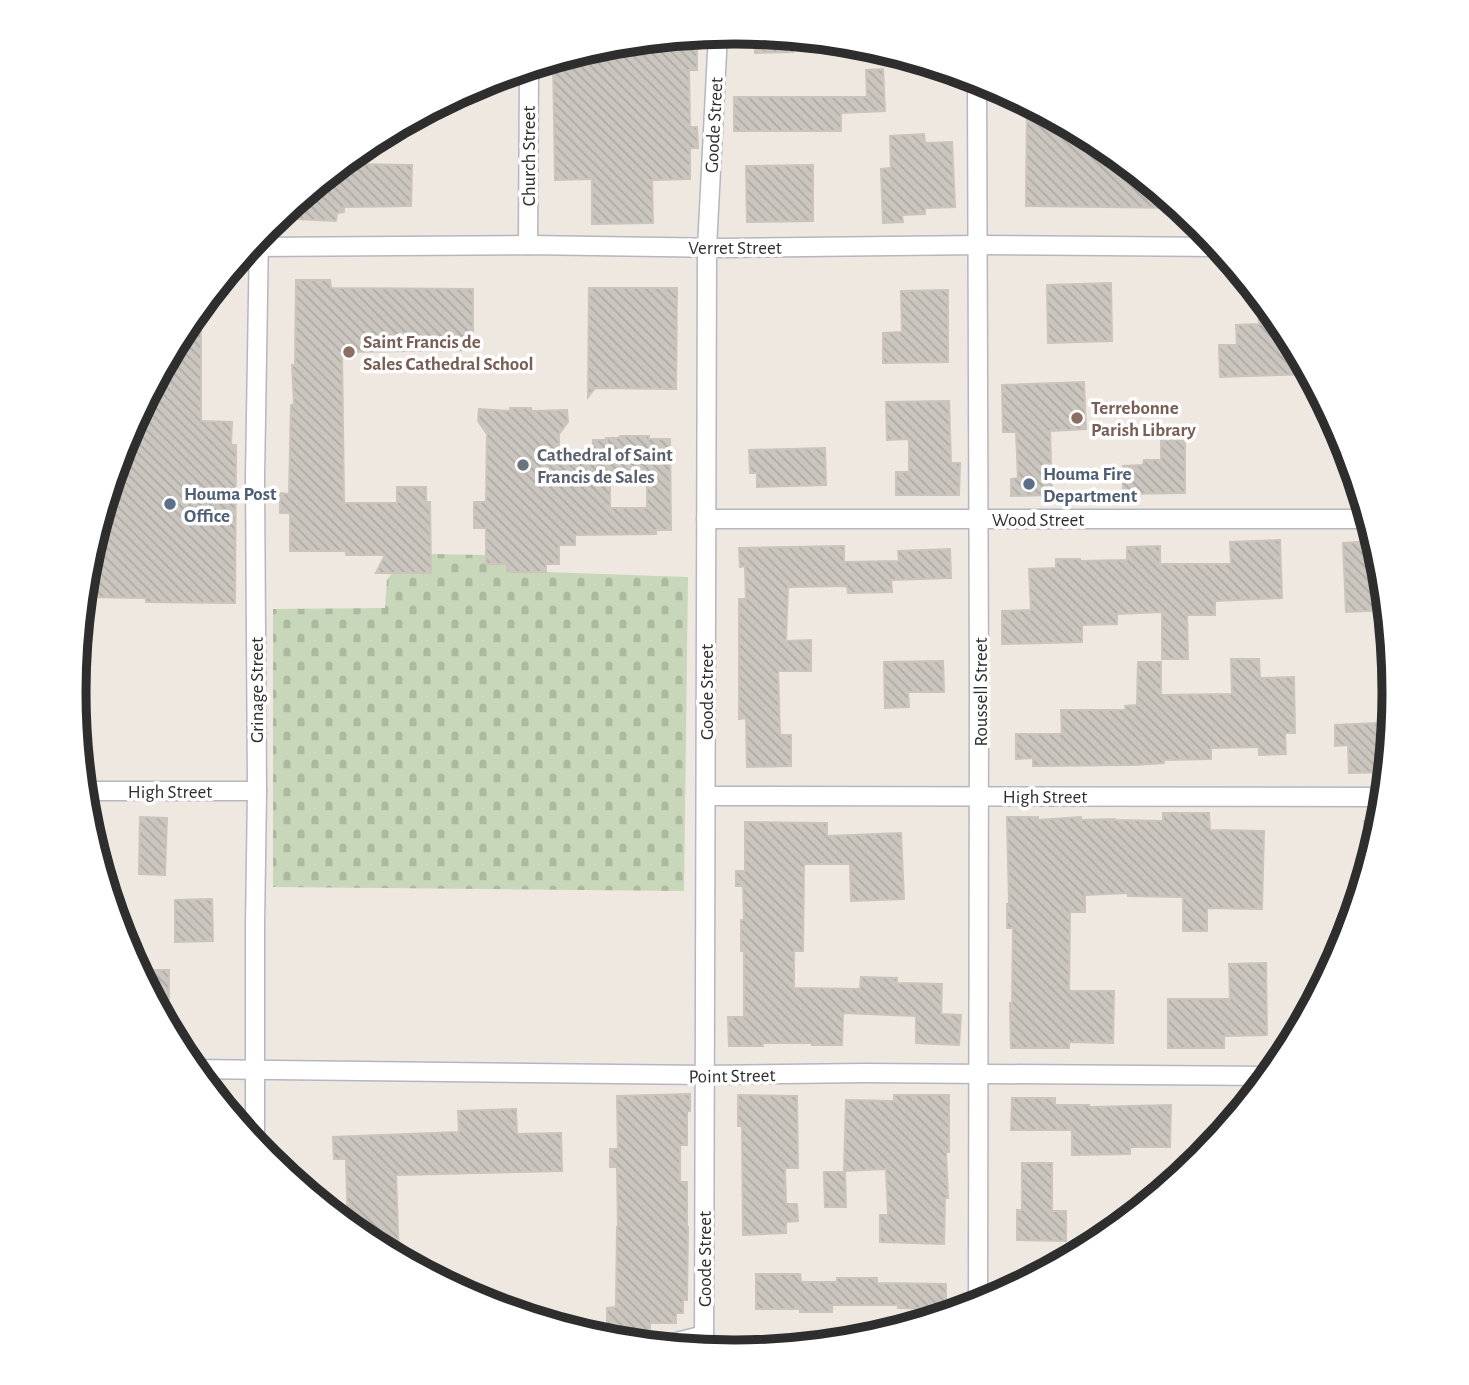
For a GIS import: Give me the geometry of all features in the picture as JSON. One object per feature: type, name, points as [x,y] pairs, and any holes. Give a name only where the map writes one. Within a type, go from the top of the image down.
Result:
[{"type":"street","name":"Goode Street","points":[[704,1340],[707,248],[717,44]]},
{"type":"street","name":"Church Street","points":[[527,245],[529,77]]},
{"type":"street","name":"Roussell Street","points":[[977,91],[980,795],[978,1294]]},
{"type":"street","name":"Verret Street","points":[[268,243],[707,248],[978,245],[1205,247]]},
{"type":"street","name":"Grinage Street","points":[[255,1129],[256,255]]},
{"type":"street","name":"Wood Street","points":[[706,519],[1359,519]]},
{"type":"street","name":"High Street","points":[[93,791],[257,791]]},
{"type":"street","name":"High Street","points":[[706,796],[1375,797]]},
{"type":"street","name":"Point Street","points":[[207,1069],[705,1075],[979,1073],[1257,1076]]},
{"type":"green space","points":[[431,554],[486,555],[486,564],[507,564],[507,572],[688,577],[684,891],[273,887],[273,609],[385,608],[387,580],[392,573],[430,573]]},
{"type":"building","points":[[755,44],[793,46],[793,52],[755,53]]},
{"type":"building","points":[[690,45],[697,47],[697,70],[689,70],[690,127],[697,127],[698,148],[690,148],[690,179],[652,180],[653,223],[592,224],[592,179],[555,180],[553,70],[650,49]]},
{"type":"building","points":[[883,69],[885,111],[841,113],[841,131],[734,131],[734,97],[867,97],[866,70]]},
{"type":"building","points":[[1027,114],[1095,153],[1165,208],[1026,206]]},
{"type":"building","points":[[924,134],[925,143],[952,142],[955,207],[925,208],[925,214],[902,215],[903,222],[883,223],[881,169],[891,168],[890,136]]},
{"type":"building","points":[[359,164],[412,165],[411,206],[344,207],[344,212],[337,213],[336,221],[297,219],[297,214],[307,205]]},
{"type":"building","points":[[813,165],[813,221],[747,222],[746,166]]},
{"type":"building","points":[[296,280],[330,280],[331,288],[473,289],[473,350],[342,352],[344,503],[397,503],[397,487],[426,487],[426,502],[430,502],[431,573],[376,573],[385,555],[346,555],[346,551],[290,551],[290,513],[280,513],[280,493],[289,494]]},
{"type":"building","points":[[1111,283],[1112,341],[1048,343],[1047,285]]},
{"type":"building","points":[[589,288],[677,288],[676,389],[595,388],[588,397]]},
{"type":"building","points":[[948,290],[948,362],[883,363],[883,333],[902,332],[901,291]]},
{"type":"building","points":[[1259,311],[1299,374],[1220,377],[1219,345],[1237,345],[1236,325],[1259,324]]},
{"type":"building","name":"Houma Post Office","points":[[201,324],[201,421],[232,422],[231,445],[236,445],[235,603],[146,602],[146,598],[93,597],[98,566],[120,484],[135,444],[173,368]]},
{"type":"building","points":[[1084,382],[1086,429],[1050,431],[1052,495],[1011,496],[1011,479],[1018,478],[1016,432],[1003,432],[1002,385]]},
{"type":"building","points":[[949,401],[951,463],[960,463],[959,495],[896,495],[896,472],[909,472],[909,439],[887,440],[886,402]]},
{"type":"building","points":[[510,408],[531,408],[531,411],[567,410],[568,422],[559,434],[559,459],[593,459],[593,440],[620,436],[670,439],[671,530],[656,530],[656,534],[575,535],[575,545],[559,545],[559,564],[546,564],[546,572],[507,572],[507,564],[486,564],[486,528],[474,528],[474,502],[486,502],[487,434],[478,421],[479,409],[510,411]],"holes":[[[610,476],[647,476],[647,508],[610,508]]]},
{"type":"building","points":[[1185,440],[1185,493],[1123,494],[1123,466],[1143,465],[1144,460],[1161,460],[1161,441]]},
{"type":"building","points":[[825,448],[826,485],[757,487],[757,473],[750,473],[749,450]]},
{"type":"building","points":[[1280,540],[1282,598],[1215,601],[1215,615],[1187,615],[1188,659],[1162,659],[1162,612],[1117,614],[1117,624],[1082,625],[1082,642],[1002,644],[1002,611],[1031,610],[1029,569],[1056,568],[1056,559],[1127,560],[1127,547],[1160,546],[1160,564],[1231,564],[1230,542]]},
{"type":"building","points":[[1365,542],[1378,610],[1346,612],[1343,543]]},
{"type":"building","points":[[844,546],[844,562],[899,561],[898,551],[950,549],[951,578],[891,580],[892,592],[848,593],[847,586],[788,587],[786,641],[811,640],[811,671],[778,671],[780,735],[791,735],[791,766],[747,767],[746,718],[739,719],[739,599],[746,599],[745,566],[740,567],[739,548]]},
{"type":"building","points":[[1231,659],[1259,659],[1260,678],[1294,677],[1295,733],[1285,733],[1286,754],[1259,755],[1259,747],[1211,748],[1211,759],[1164,760],[1164,763],[1134,765],[1033,766],[1033,758],[1016,759],[1016,734],[1062,734],[1061,710],[1126,710],[1125,706],[1137,705],[1138,662],[1161,662],[1161,695],[1232,694]]},
{"type":"building","points":[[943,661],[944,692],[908,692],[909,707],[885,708],[884,662]]},
{"type":"building","points":[[1377,723],[1377,734],[1382,734],[1378,772],[1349,773],[1348,745],[1335,746],[1335,725]]},
{"type":"building","points":[[1163,813],[1209,813],[1210,830],[1264,831],[1262,909],[1207,908],[1207,931],[1183,931],[1183,897],[1128,896],[1128,893],[1085,895],[1085,912],[1070,912],[1069,991],[1114,991],[1113,1043],[1069,1042],[1069,1048],[1011,1048],[1013,928],[1007,928],[1007,817],[1038,817],[1038,820],[1081,817],[1081,820],[1163,821]]},
{"type":"building","points":[[140,817],[167,818],[165,875],[139,874]]},
{"type":"building","points":[[1364,821],[1371,821],[1365,846]]},
{"type":"building","points":[[745,822],[827,823],[827,836],[901,833],[904,899],[851,901],[850,864],[804,864],[803,951],[794,951],[794,988],[860,989],[861,977],[897,978],[897,983],[942,984],[941,1014],[961,1015],[959,1045],[916,1043],[916,1016],[843,1013],[842,1045],[762,1043],[763,1046],[729,1046],[728,1017],[744,1017],[744,951],[741,951],[743,886],[736,886],[736,871],[745,871]]},
{"type":"building","points":[[212,899],[213,941],[175,942],[175,900]]},
{"type":"building","points":[[1266,963],[1267,1035],[1224,1036],[1224,1048],[1168,1048],[1168,999],[1230,999],[1229,964]]},
{"type":"building","points":[[149,970],[169,970],[169,999],[164,999]]},
{"type":"building","points":[[690,1094],[687,1145],[680,1145],[680,1182],[687,1182],[687,1300],[683,1300],[683,1313],[676,1313],[676,1323],[650,1323],[650,1330],[607,1329],[607,1308],[616,1307],[617,1167],[610,1167],[610,1149],[618,1149],[617,1096]]},
{"type":"building","points":[[738,1095],[797,1096],[798,1168],[785,1168],[786,1204],[797,1204],[798,1221],[786,1222],[786,1233],[743,1235],[742,1126],[738,1126]]},
{"type":"building","points":[[894,1095],[949,1095],[949,1152],[946,1152],[948,1198],[945,1198],[944,1244],[880,1242],[880,1215],[888,1215],[886,1169],[844,1171],[846,1100],[894,1101]]},
{"type":"building","points":[[1012,1098],[1055,1098],[1055,1105],[1089,1107],[1171,1105],[1170,1147],[1130,1147],[1130,1154],[1072,1155],[1072,1130],[1011,1130]]},
{"type":"building","points":[[516,1109],[517,1134],[561,1133],[562,1171],[396,1175],[399,1247],[348,1213],[346,1159],[334,1159],[333,1137],[459,1132],[458,1111]]},
{"type":"building","points":[[1022,1163],[1052,1163],[1052,1211],[1066,1211],[1066,1241],[1017,1240],[1017,1210],[1022,1210]]},
{"type":"building","points":[[824,1172],[845,1172],[846,1207],[825,1207]]},
{"type":"building","points":[[756,1274],[800,1274],[801,1282],[837,1282],[837,1278],[877,1278],[877,1283],[946,1284],[946,1306],[937,1309],[898,1308],[898,1305],[832,1305],[832,1312],[756,1309]]},
{"type":"place","name":"Saint Francis de Sales Cathedral School","points":[[349,352]]},
{"type":"place","name":"Terrebonne Parish Library","points":[[1077,418]]},
{"type":"place","name":"Cathedral of Saint Francis de Sales","points":[[523,465]]},
{"type":"place","name":"Houma Fire Department","points":[[1029,484]]},
{"type":"place","name":"Houma Post Office","points":[[170,504]]}]
